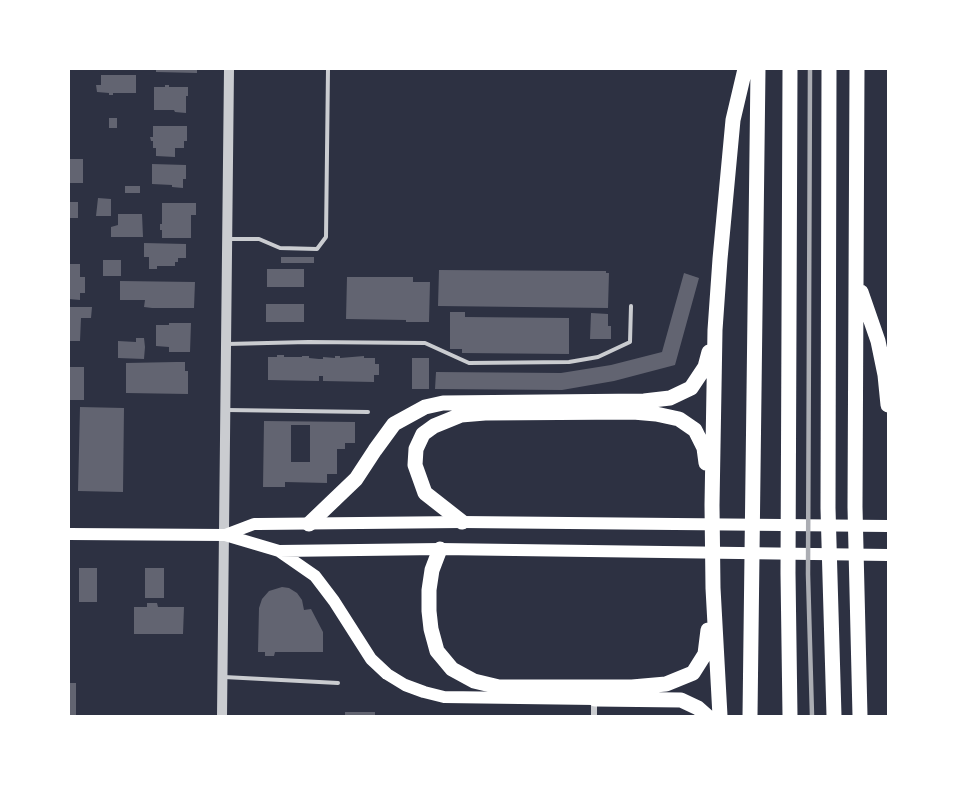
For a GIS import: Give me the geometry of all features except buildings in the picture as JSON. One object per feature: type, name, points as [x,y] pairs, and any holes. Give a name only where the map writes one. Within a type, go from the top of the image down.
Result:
[{"type":"highway","points":[[720,716],[712,569],[715,330],[734,120],[745,69]]},
{"type":"highway","points":[[750,716],[758,69]]},
{"type":"highway","points":[[790,69],[788,573],[790,716]]},
{"type":"highway","points":[[829,69],[828,508],[834,716]]},
{"type":"highway","points":[[857,69],[855,507],[860,716]]},
{"type":"highway","points":[[857,282],[878,341],[886,379],[888,405]]},
{"type":"highway","points":[[309,524],[356,479],[394,424],[425,407],[453,403],[644,401],[670,398],[691,388],[705,368],[715,330]]},
{"type":"highway","points":[[462,522],[425,493],[415,465],[416,449],[423,434],[434,426],[461,415],[484,413],[633,412],[679,419],[695,430],[704,448],[712,505]]},
{"type":"highway","points":[[440,549],[432,570],[429,590],[431,629],[437,651],[452,669],[474,681],[500,687],[632,687],[666,684],[693,673],[705,654],[713,588]]},
{"type":"highway","points":[[594,699],[681,700],[698,708],[707,716]]},
{"type":"main road","points":[[225,536],[254,524],[462,522],[888,526]]},
{"type":"main road","points":[[69,534],[225,536],[279,551],[440,549],[888,555]]},
{"type":"main road","points":[[279,551],[315,576],[334,601],[370,659],[387,675],[405,685],[444,697],[594,699]]},
{"type":"street","points":[[222,716],[229,69]]},
{"type":"street","points":[[594,699],[594,716]]},
{"type":"lane","points":[[228,239],[259,239],[280,248],[317,249],[326,237],[328,69]]},
{"type":"lane","points":[[227,344],[308,342],[425,344],[470,363],[568,362],[597,357],[630,342],[631,306]]},
{"type":"lane","points":[[226,410],[368,412]]},
{"type":"lane","points":[[223,677],[338,683]]},
{"type":"railway","points":[[810,69],[808,574],[812,716]]}]
